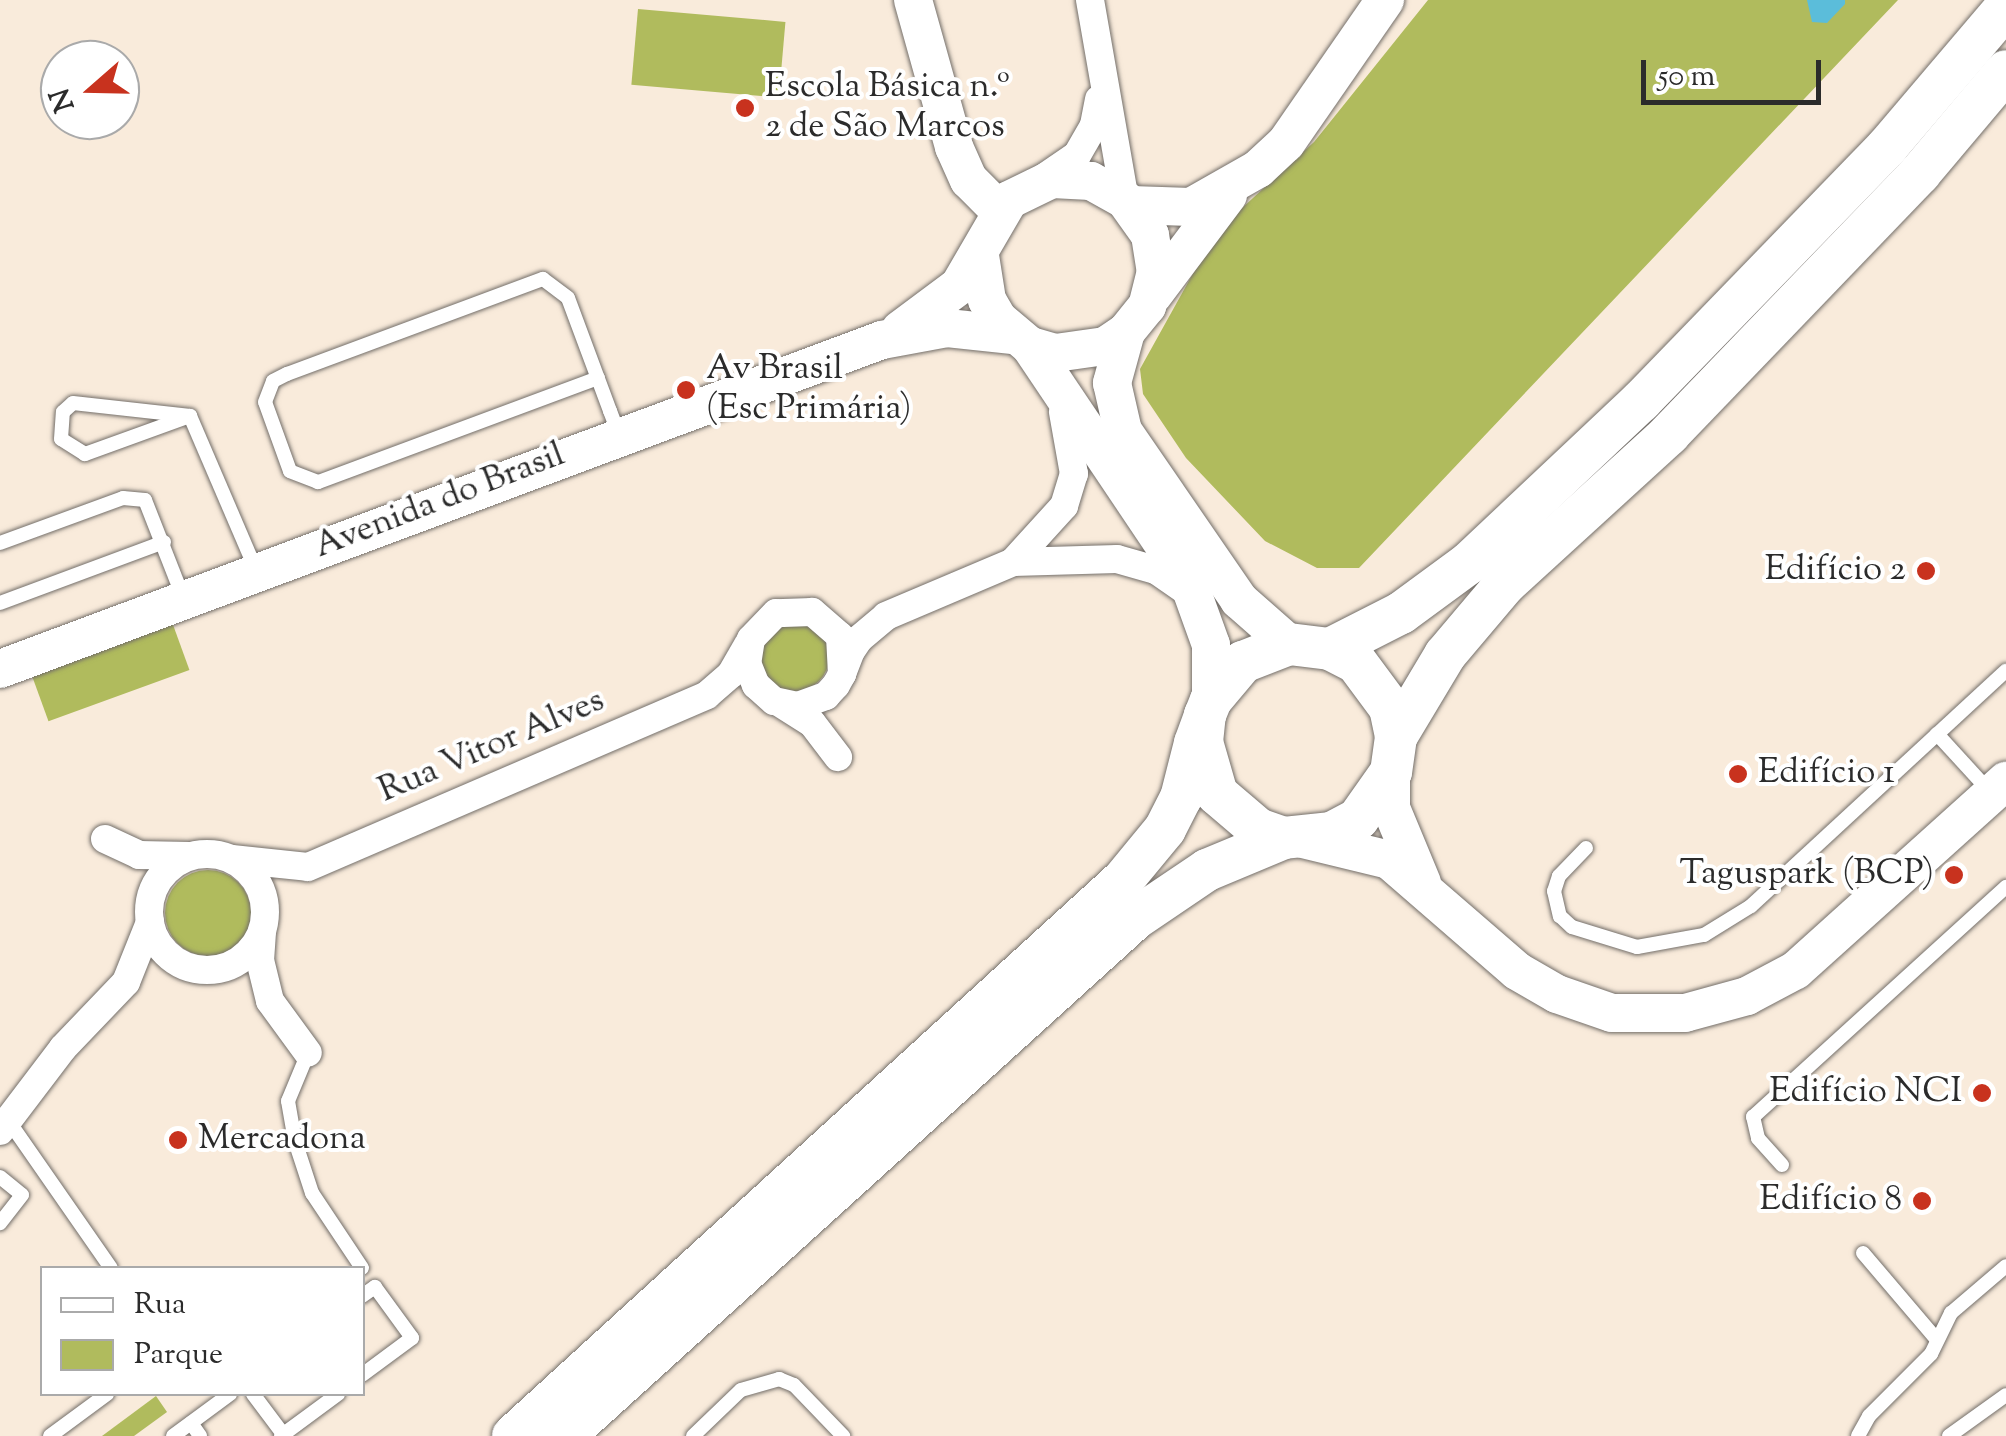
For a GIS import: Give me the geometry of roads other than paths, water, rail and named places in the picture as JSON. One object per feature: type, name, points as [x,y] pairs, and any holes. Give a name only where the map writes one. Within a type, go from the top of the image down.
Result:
[{"type":"main road","points":[[513,1436],[1123,880],[1181,798],[1208,708],[1242,662],[1309,647],[1401,613],[1470,563],[1641,401],[1887,147],[2006,7]]},
{"type":"main road","points":[[564,1436],[1136,918],[1207,870],[1358,819],[1446,655],[1505,584],[1670,434],[1920,172],[2006,71]]},
{"type":"main road","points":[[1309,647],[1376,683],[1393,755]]},
{"type":"main road","points":[[1208,708],[1202,742],[1217,794],[1258,830],[1294,838]]},
{"type":"street","points":[[913,0],[960,164],[1000,210],[1086,143],[1104,73]]},
{"type":"street","points":[[1090,0],[1128,202],[1154,253],[1136,319],[1112,383],[1123,431],[1238,600],[1309,647]]},
{"type":"street","points":[[1029,348],[1080,354],[1136,319],[1195,231],[1286,143],[1385,0]]},
{"type":"street","points":[[1034,185],[1091,181],[1128,202],[1192,207],[1242,182]]},
{"type":"street","name":"Avenida do Brasil","points":[[882,340],[944,302],[980,256],[1000,210]]},
{"type":"street","points":[[980,256],[986,300],[1029,348],[1175,556],[1195,598],[1215,665],[1208,708]]},
{"type":"street","name":"Avenida do Brasil","points":[[0,669],[619,434],[882,340],[947,328],[1029,348]]},
{"type":"street","name":"Rua Vitor Alves","points":[[1014,562],[1058,515],[1074,474],[1068,421],[1029,348]]},
{"type":"street","name":"Rua Vitor Alves","points":[[126,982],[158,971],[203,970],[237,962],[308,868],[707,695],[731,674],[750,639],[776,613],[812,612],[848,619],[886,616],[1014,562],[1088,556],[1138,563],[1195,598]]},
{"type":"street","points":[[750,639],[750,674],[778,703],[812,723],[836,752],[840,636],[812,612]]},
{"type":"street","name":"Rua Vitor Alves","points":[[707,695],[812,703],[839,680],[860,640],[886,616]]},
{"type":"street","points":[[1393,755],[1394,820],[1424,885]]},
{"type":"street","points":[[1294,838],[1369,852],[1424,885],[1490,950],[1557,994],[1612,1012],[1684,1014],[1747,996],[1796,970],[1999,787]]},
{"type":"street","points":[[270,1001],[171,958],[112,844],[164,858],[190,856],[308,868]]},
{"type":"street","points":[[4,1126],[126,982],[158,881],[190,856]]},
{"type":"street","points":[[232,859],[261,890],[260,960],[270,1001],[308,1053]]},
{"type":"lane","points":[[598,378],[318,482],[290,471],[265,402],[272,381],[287,374],[543,279],[568,298],[598,378],[619,434]]},
{"type":"lane","points":[[73,403],[190,416],[86,454],[61,439],[64,412],[73,403]]},
{"type":"lane","points":[[190,416],[257,571]]},
{"type":"lane","points":[[0,543],[135,497],[152,508],[184,599]]},
{"type":"lane","points":[[0,603],[164,542]]},
{"type":"lane","points":[[1586,848],[1559,876],[1554,891],[1560,916],[1613,943],[1683,943],[1751,906],[2006,671]]},
{"type":"lane","points":[[1937,734],[1999,787]]},
{"type":"lane","points":[[1782,1165],[1758,1138],[1753,1117],[2006,887]]},
{"type":"lane","points":[[308,1053],[288,1102],[295,1141],[312,1194],[360,1266]]},
{"type":"lane","points":[[4,1126],[110,1266]]},
{"type":"lane","points":[[0,1177],[22,1196],[0,1223]]},
{"type":"lane","points":[[1863,1253],[1938,1340]]},
{"type":"lane","points":[[1858,1436],[1868,1416],[1938,1340],[1951,1313],[2006,1266]]},
{"type":"lane","points":[[365,1374],[412,1338],[369,1291]]},
{"type":"lane","points":[[693,1436],[741,1390],[779,1379],[794,1385],[843,1436]]},
{"type":"lane","points":[[1949,1436],[2006,1395]]},
{"type":"lane","points":[[50,1436],[104,1396]]},
{"type":"lane","points":[[255,1396],[282,1435],[335,1396]]},
{"type":"lane","points":[[173,1436],[191,1423],[210,1399]]},
{"type":"lane","points":[[191,1423],[200,1436]]},
{"type":"water","points":[[1807,0],[1845,0],[1845,4],[1827,23],[1812,22]]},
{"type":"place","name":"Escola Básica n.º 2 de São Marcos","points":[[745,108]]},
{"type":"place","name":"Av Brasil (Esc Primária)","points":[[686,390]]},
{"type":"place","name":"Edifício 2","points":[[1926,571]]},
{"type":"place","name":"Edifício 1","points":[[1738,774]]},
{"type":"place","name":"Taguspark (BCP)","points":[[1954,875]]},
{"type":"place","name":"Edifício NCI","points":[[1982,1093]]},
{"type":"place","name":"Mercadona","points":[[178,1140]]},
{"type":"place","name":"Edifício 8","points":[[1922,1201]]}]
